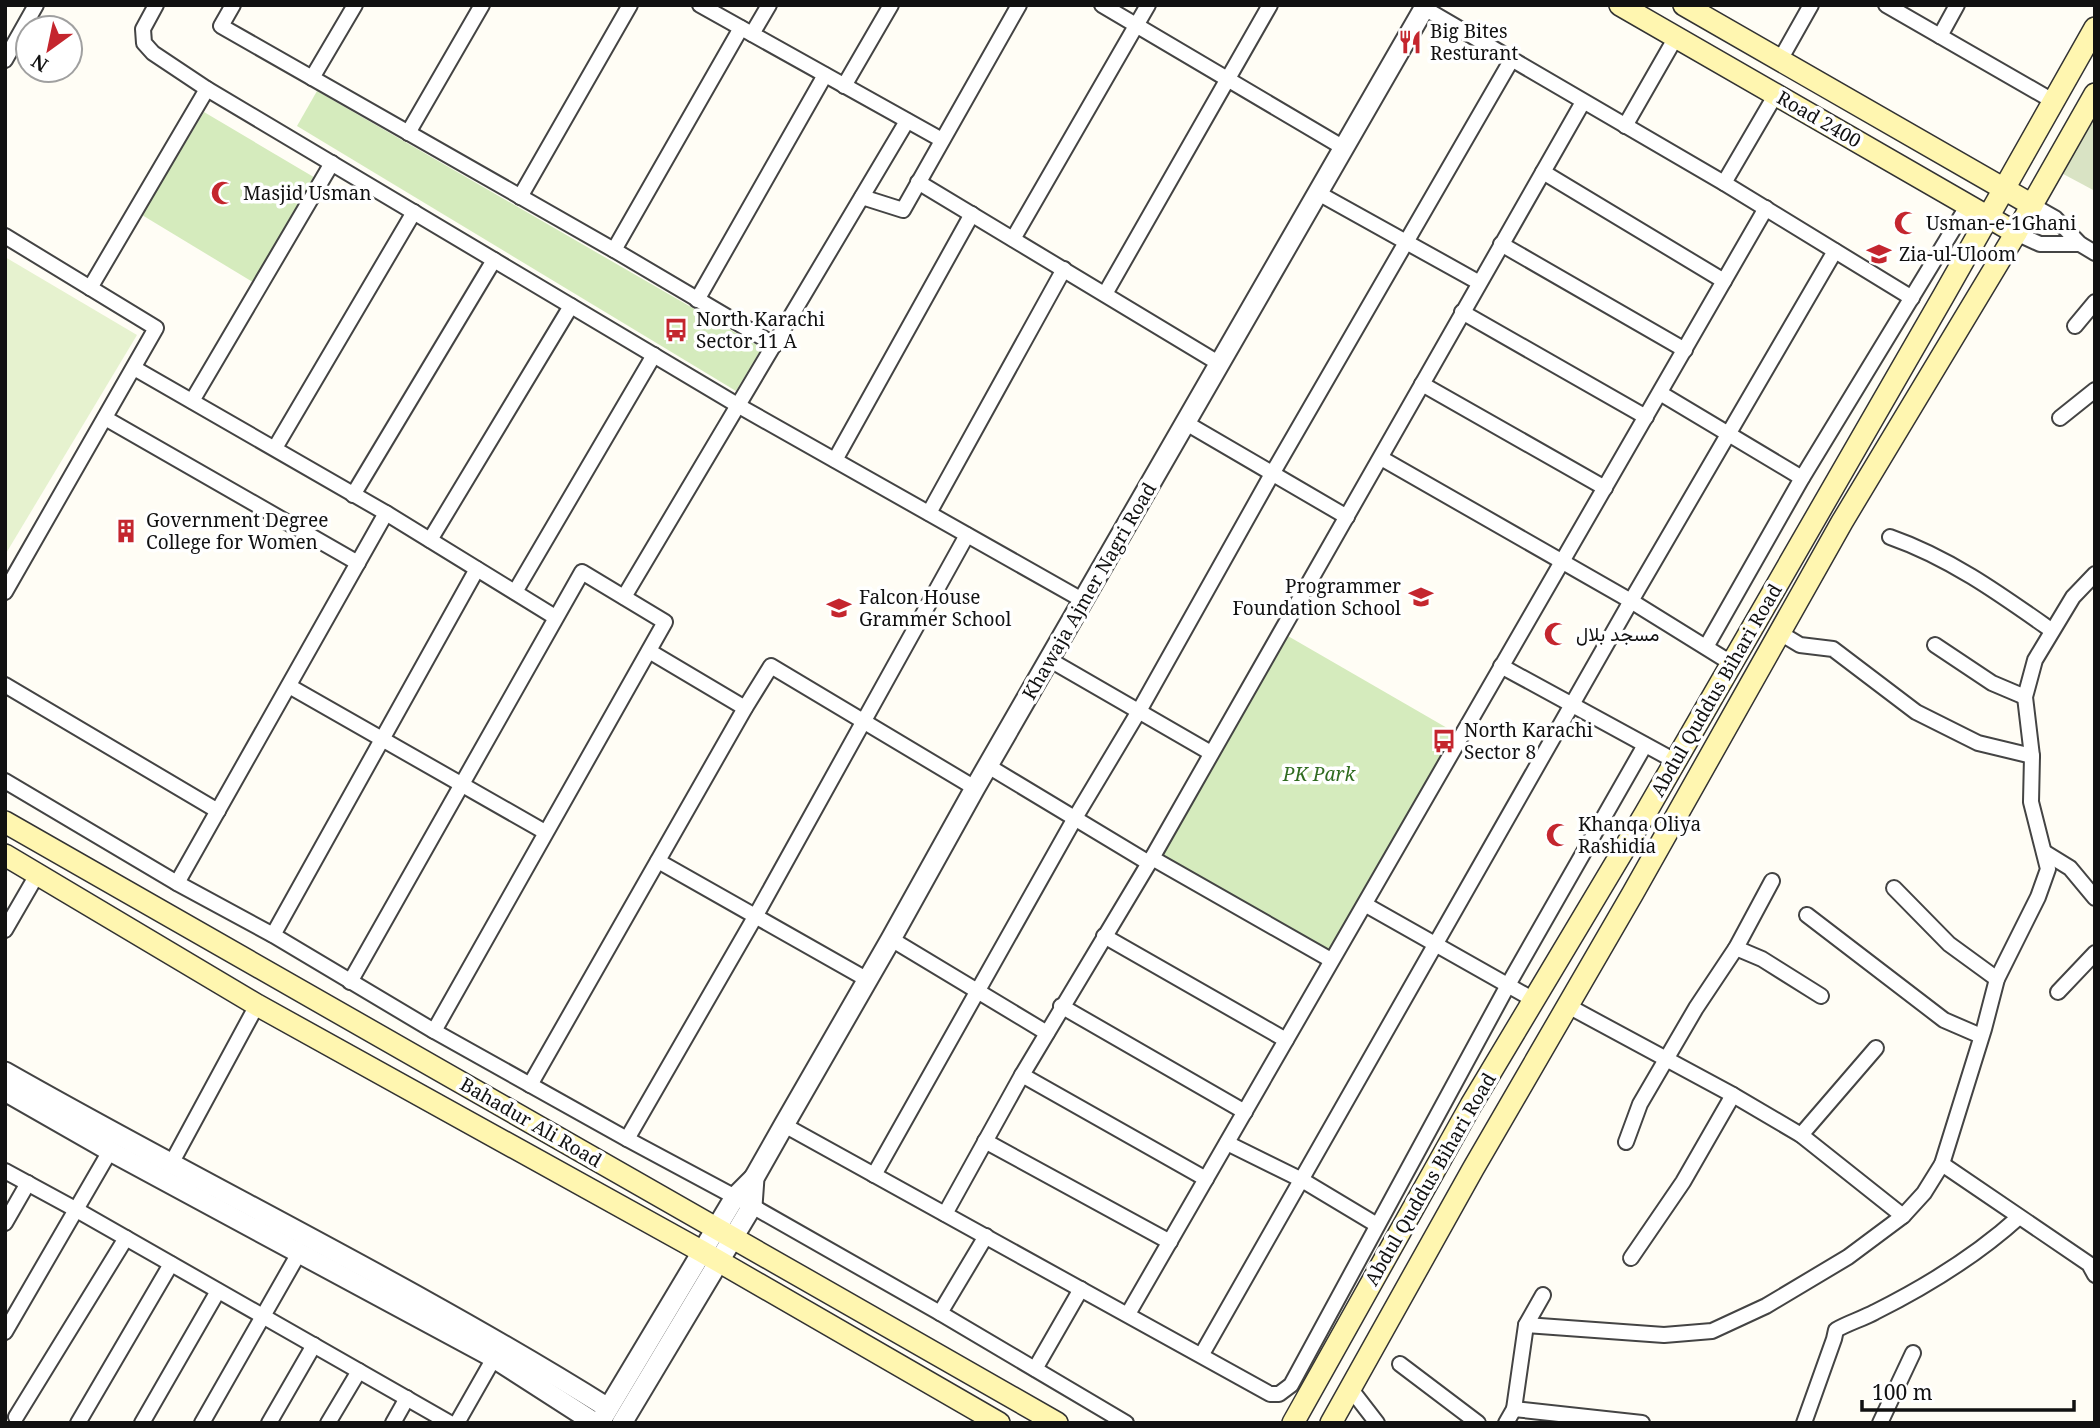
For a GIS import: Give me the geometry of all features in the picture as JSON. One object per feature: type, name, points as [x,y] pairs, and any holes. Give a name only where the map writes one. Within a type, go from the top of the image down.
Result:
[{"type":"main road","name":"Road 2400","points":[[1620,5],[2016,233]]},
{"type":"main road","name":"Road 2400","points":[[1684,5],[2032,205]]},
{"type":"main road","name":"Abdul Quddus Bihari Road","points":[[1293,1423],[1471,1105],[1675,761],[2095,28]]},
{"type":"main road","name":"Abdul Quddus Bihari Road","points":[[1331,1423],[1842,522],[2016,233],[2095,94]]},
{"type":"main road","name":"Bahadur Ali Road","points":[[5,822],[1057,1423]]},
{"type":"main road","name":"Bahadur Ali Road","points":[[5,855],[257,1004],[710,1256],[999,1423]]},
{"type":"street","points":[[5,60],[36,5]]},
{"type":"street","points":[[156,5],[143,29],[144,43],[153,53],[207,89],[739,406],[1084,601]]},
{"type":"street","points":[[233,5],[221,26],[775,345]]},
{"type":"street","points":[[312,78],[355,5]]},
{"type":"street","points":[[408,133],[482,5]]},
{"type":"street","points":[[520,197],[630,5]]},
{"type":"street","points":[[700,5],[942,140]]},
{"type":"street","points":[[614,250],[746,31],[769,5]]},
{"type":"street","points":[[844,86],[891,5]]},
{"type":"street","points":[[862,197],[903,210],[1019,5]]},
{"type":"street","points":[[1102,5],[1344,148]]},
{"type":"street","points":[[1013,239],[1149,5]]},
{"type":"street","points":[[1105,294],[1270,5]]},
{"type":"street","points":[[1780,60],[1811,5]]},
{"type":"street","points":[[1886,5],[2053,101]]},
{"type":"street","points":[[1940,36],[1957,5]]},
{"type":"street","points":[[1425,7],[1766,208],[1912,298]]},
{"type":"street","name":"Khawaja Ajmer Nagri Road","points":[[601,1418],[710,1256],[743,1201],[975,788],[1425,7]]},
{"type":"street","points":[[1625,126],[1676,37]]},
{"type":"street","points":[[874,1175],[1074,818],[1139,711],[1272,474],[1512,60]]},
{"type":"street","points":[[697,300],[825,75]]},
{"type":"street","points":[[90,288],[207,89]]},
{"type":"street","points":[[1724,183],[1776,94]]},
{"type":"street","points":[[945,1214],[1061,1006],[1150,860],[1583,102]]},
{"type":"street","points":[[624,597],[907,121]]},
{"type":"street","points":[[192,401],[332,163]]},
{"type":"street","points":[[1543,172],[1724,281]]},
{"type":"street","points":[[918,182],[1220,364]]},
{"type":"street","points":[[1318,193],[1478,282]]},
{"type":"street","points":[[1706,647],[1802,478],[1968,205]]},
{"type":"street","points":[[2032,205],[2055,218],[2080,244],[2095,253]]},
{"type":"street","points":[[1128,1314],[1766,208]]},
{"type":"street","points":[[275,448],[414,212]]},
{"type":"street","points":[[835,460],[972,214]]},
{"type":"street","points":[[2016,233],[2040,244],[2080,244]]},
{"type":"street","points":[[5,236],[156,328],[5,592]]},
{"type":"street","points":[[1501,244],[1685,350]]},
{"type":"street","points":[[1202,1354],[1631,601],[1835,251]]},
{"type":"street","points":[[353,495],[494,260]]},
{"type":"street","points":[[929,513],[1064,269]]},
{"type":"street","points":[[2075,326],[2095,302]]},
{"type":"street","points":[[430,540],[571,306]]},
{"type":"street","points":[[1462,312],[1646,417]]},
{"type":"street","points":[[515,592],[654,355]]},
{"type":"street","points":[[134,368],[386,513],[555,617]]},
{"type":"street","points":[[1422,384],[1605,488]]},
{"type":"street","points":[[2060,418],[2095,390]]},
{"type":"street","points":[[1660,393],[1802,478]]},
{"type":"street","points":[[105,418],[358,564]]},
{"type":"street","points":[[1186,424],[1347,517]]},
{"type":"street","points":[[1381,458],[1631,601],[1731,663]]},
{"type":"street","points":[[177,883],[386,513]]},
{"type":"street","points":[[627,1139],[755,917],[967,535]]},
{"type":"street","points":[[1890,537],[1909,543],[1977,579],[2051,630]]},
{"type":"street","points":[[273,935],[477,569]]},
{"type":"street","points":[[350,982],[582,572],[665,622],[434,1031]]},
{"type":"street","points":[[1526,1325],[1664,1335],[1712,1331],[1766,1306],[1848,1258],[1903,1216],[1924,1193],[1942,1164],[1997,979],[2039,897],[2048,869],[2031,802],[2032,756],[2025,697],[2035,660],[2073,597],[2095,574]]},
{"type":"street","points":[[1780,633],[1800,645],[1833,649],[1916,712],[1978,743],[2032,756]]},
{"type":"street","points":[[1936,645],[1992,682],[2025,697]]},
{"type":"street","points":[[649,651],[745,708]]},
{"type":"street","points":[[1050,660],[1211,753]]},
{"type":"street","points":[[530,1085],[771,666],[975,788]]},
{"type":"street","points":[[1501,666],[1675,761]]},
{"type":"street","points":[[5,685],[218,811]]},
{"type":"street","points":[[289,686],[545,832]]},
{"type":"street","points":[[784,1125],[1270,1394],[1279,1394],[1287,1389],[1508,985],[1645,745]]},
{"type":"street","points":[[988,766],[1074,818],[1331,960]]},
{"type":"street","points":[[5,781],[434,1031],[743,1201],[1126,1423]]},
{"type":"street","points":[[2044,852],[2070,868],[2095,898]]},
{"type":"street","points":[[658,861],[867,980]]},
{"type":"street","points":[[5,930],[38,873]]},
{"type":"street","points":[[1626,1142],[1640,1104],[1736,948],[1772,881]]},
{"type":"street","points":[[1894,888],[1949,944],[1997,979]]},
{"type":"street","points":[[1366,905],[1534,1000]]},
{"type":"street","points":[[1807,915],[1944,1020],[1981,1036]]},
{"type":"street","points":[[1104,936],[1286,1040]]},
{"type":"street","points":[[891,939],[1047,1033]]},
{"type":"street","points":[[1736,948],[1762,959],[1821,996]]},
{"type":"street","points":[[2058,992],[2095,953]]},
{"type":"street","points":[[171,1164],[257,1004]]},
{"type":"street","points":[[1061,1006],[1245,1112]]},
{"type":"street","points":[[1568,1006],[1801,1135],[1903,1216]]},
{"type":"street","points":[[1801,1135],[1876,1048]]},
{"type":"street","points":[[5,1072],[502,1342],[601,1418]]},
{"type":"street","points":[[1022,1075],[1206,1179]]},
{"type":"street","points":[[5,1091],[601,1418]]},
{"type":"street","points":[[1631,1258],[1684,1182],[1733,1095]]},
{"type":"street","points":[[985,1141],[1170,1242]]},
{"type":"street","points":[[1227,1143],[1302,1180],[1377,1225]]},
{"type":"street","points":[[5,1332],[110,1151]]},
{"type":"street","points":[[1942,1164],[2089,1264],[2095,1275]]},
{"type":"street","points":[[5,1171],[450,1423]]},
{"type":"street","points":[[5,1223],[28,1184]]},
{"type":"street","points":[[1804,1423],[1836,1330],[1925,1285],[1988,1245],[2020,1217]]},
{"type":"street","points":[[940,1313],[986,1236]]},
{"type":"street","points":[[15,1417],[126,1238]]},
{"type":"street","points":[[202,1423],[299,1252]]},
{"type":"street","name":"Khawaja Ajmer Nagri Road","points":[[622,1423],[710,1256]]},
{"type":"street","points":[[78,1423],[171,1264]]},
{"type":"street","points":[[1035,1369],[1081,1289]]},
{"type":"street","points":[[142,1423],[218,1291]]},
{"type":"street","points":[[1506,1423],[1514,1409],[1526,1325],[1543,1295]]},
{"type":"street","points":[[269,1423],[314,1345]]},
{"type":"street","points":[[1880,1423],[1913,1353]]},
{"type":"street","points":[[457,1423],[494,1358]]},
{"type":"street","points":[[1400,1364],[1478,1423]]},
{"type":"street","points":[[328,1423],[359,1371]]},
{"type":"street","points":[[1350,1388],[1377,1423]]},
{"type":"street","points":[[393,1423],[407,1398]]},
{"type":"street","points":[[1514,1409],[1642,1423]]},
{"type":"green space","points":[[317,91],[762,348],[736,391],[297,126]]},
{"type":"green space","points":[[2095,95],[2095,191],[2052,168]]},
{"type":"green space","name":"Masjid Usman","points":[[204,112],[317,179],[256,284],[142,215]]},
{"type":"green space","points":[[5,257],[137,335],[5,555]]},
{"type":"green space","name":"PK Park","points":[[1281,632],[1461,736],[1331,960],[1149,863]]},
{"type":"place","name":"Big Bites Resturant","points":[[1410,42]]},
{"type":"place","name":"Masjid Usman","points":[[223,193]]},
{"type":"place","name":"Usman-e-1Ghani","points":[[1906,223]]},
{"type":"place","name":"Zia-ul-Uloom","points":[[1879,254]]},
{"type":"place","name":"North Karachi Sector 11 A","points":[[676,330]]},
{"type":"place","name":"Government Degree College for Women","points":[[126,531]]},
{"type":"place","name":"Programmer Foundation School","points":[[1421,597]]},
{"type":"place","name":"Falcon House Grammer School","points":[[839,608]]},
{"type":"place","name":"مسجد بلال","points":[[1556,634]]},
{"type":"place","name":"North Karachi Sector 8","points":[[1444,741]]},
{"type":"place","name":"Khanqa Oliya Rashidia","points":[[1558,835]]}]
